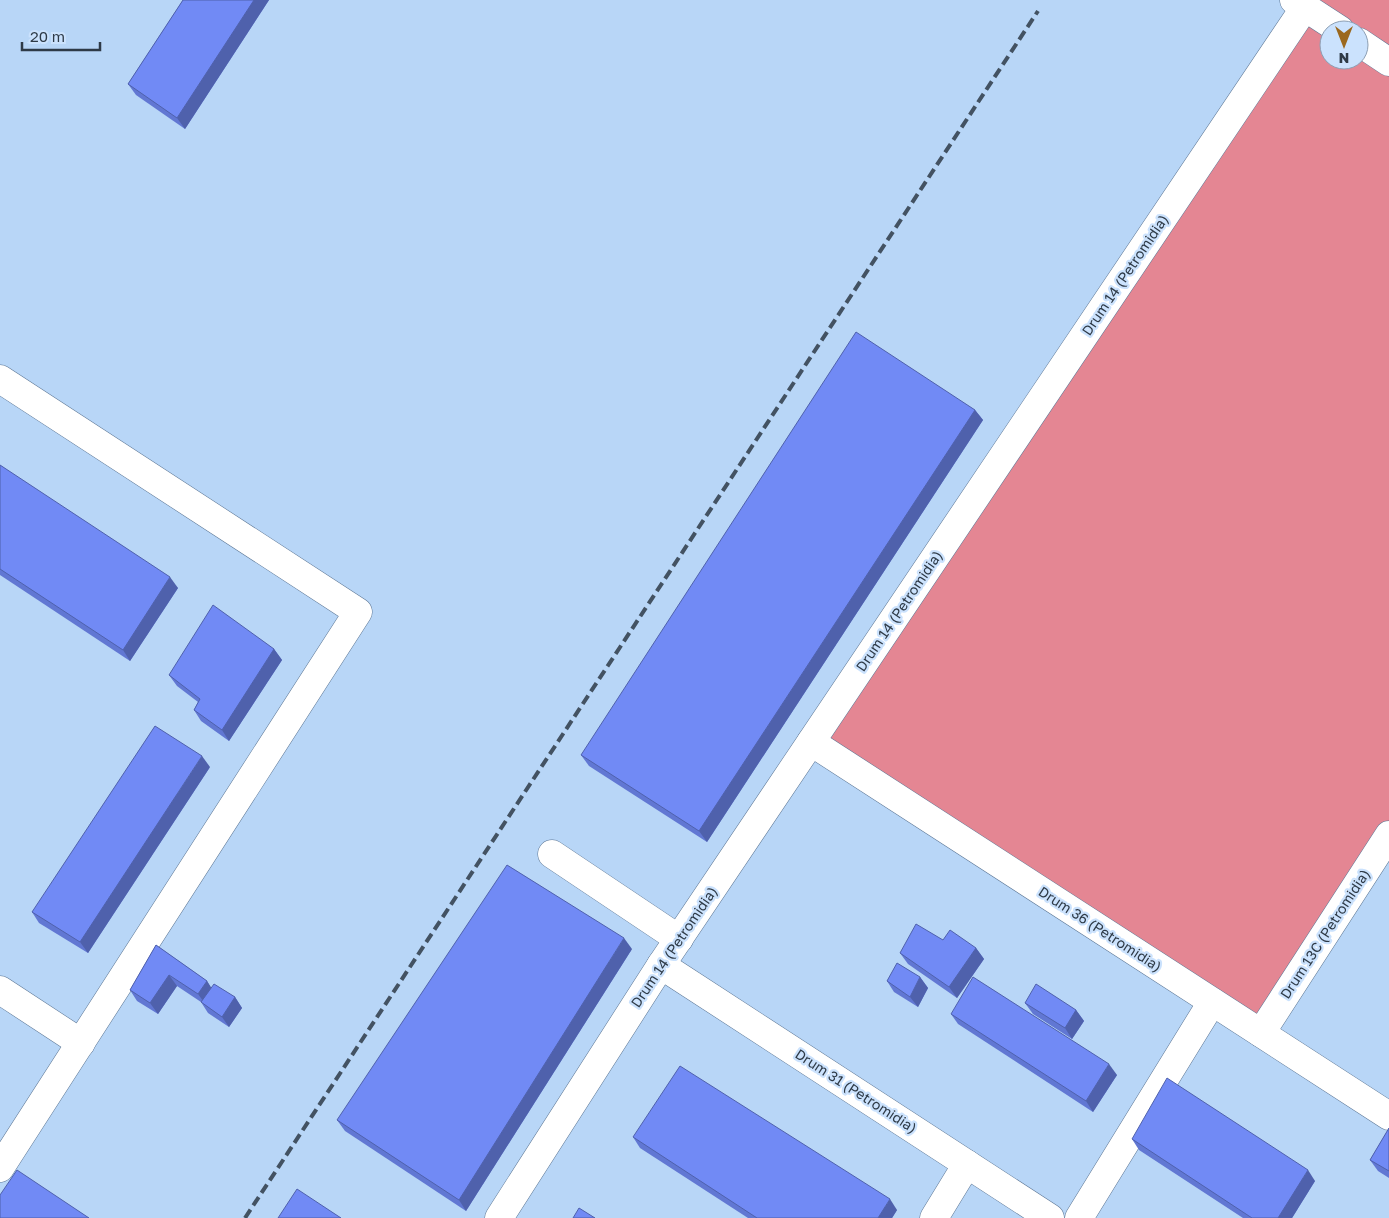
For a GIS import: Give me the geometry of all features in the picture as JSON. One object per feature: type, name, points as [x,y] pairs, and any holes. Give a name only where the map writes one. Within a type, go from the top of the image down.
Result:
[{"type":"lane","points":[[1300,4],[1325,20]]},
{"type":"lane","name":"Drum 14 (Petromidia)","points":[[499,1218],[661,964],[811,742],[1300,4]]},
{"type":"lane","points":[[1369,49],[1389,62]]},
{"type":"lane","points":[[0,379],[358,612],[0,1168]]},
{"type":"lane","name":"Drum 36 (Petromidia)","points":[[811,742],[1389,1116]]},
{"type":"lane","name":"Drum 13C (Petromidia)","points":[[1261,1034],[1389,835]]},
{"type":"lane","points":[[552,854],[679,939]]},
{"type":"lane","name":"Drum 31 (Petromidia)","points":[[661,964],[1050,1218]]},
{"type":"lane","points":[[0,990],[81,1043]]},
{"type":"lane","points":[[1079,1218],[1212,1002]]},
{"type":"lane","points":[[934,1218],[967,1164]]},
{"type":"shaded area","points":[[1294,0],[1389,0],[1389,835],[1261,1033],[811,742]]},
{"type":"building","points":[[183,0],[254,0],[177,118],[128,84]]},
{"type":"building","points":[[856,332],[975,410],[699,831],[581,755]]},
{"type":"building","points":[[0,465],[170,577],[123,650],[0,569]]},
{"type":"building","points":[[213,605],[274,649],[222,730],[194,710],[200,699],[169,675]]},
{"type":"building","points":[[155,726],[202,756],[80,942],[32,912]]},
{"type":"building","points":[[507,865],[624,938],[459,1200],[337,1120]]},
{"type":"building","points":[[916,924],[943,940],[950,930],[976,948],[949,987],[900,953]]},
{"type":"building","points":[[156,945],[207,981],[198,994],[169,975],[150,1003],[130,990]]},
{"type":"building","points":[[897,963],[920,977],[910,997],[887,981]]},
{"type":"building","points":[[973,977],[1109,1064],[1086,1101],[951,1014]]},
{"type":"building","points":[[214,984],[235,997],[222,1017],[201,1002]]},
{"type":"building","points":[[1036,984],[1076,1010],[1065,1028],[1025,1003]]},
{"type":"building","points":[[680,1066],[890,1199],[878,1218],[757,1218],[633,1137]]},
{"type":"building","points":[[1167,1078],[1308,1170],[1278,1218],[1252,1218],[1132,1139]]},
{"type":"building","points":[[1389,1128],[1389,1171],[1370,1160]]},
{"type":"building","points":[[17,1170],[89,1218],[0,1218],[0,1195]]},
{"type":"building","points":[[297,1189],[341,1218],[278,1218]]},
{"type":"building","points":[[579,1208],[595,1218],[573,1218]]},
{"type":"railway","points":[[245,1218],[1038,11]]}]
